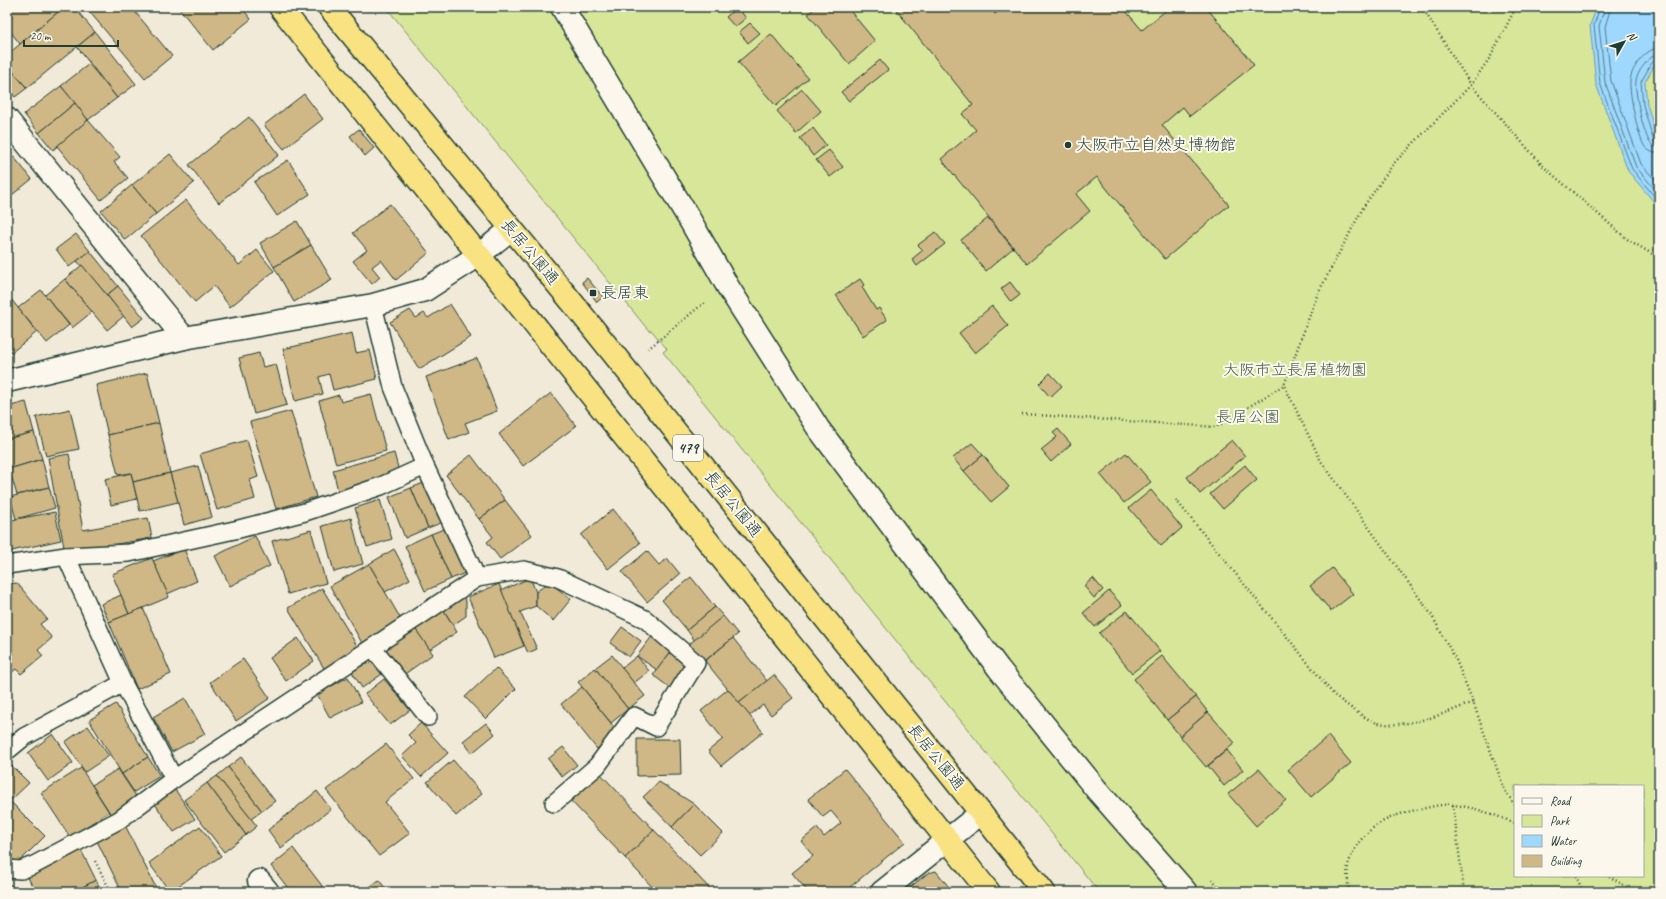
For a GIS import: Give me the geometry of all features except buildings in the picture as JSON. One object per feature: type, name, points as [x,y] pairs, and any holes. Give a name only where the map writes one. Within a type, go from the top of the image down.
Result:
[{"type":"highway","name":"479","points":[[280,7],[989,892]]},
{"type":"highway","name":"長居公園通","points":[[329,7],[586,320],[1044,892]]},
{"type":"street","points":[[562,7],[728,286],[818,428],[999,669],[1096,789],[1186,892]]},
{"type":"street","points":[[7,119],[184,338]]},
{"type":"street","points":[[7,381],[184,338],[373,305],[425,290],[479,255],[511,229]]},
{"type":"street","points":[[882,892],[980,813]]},
{"type":"lane","points":[[373,305],[393,387],[425,466],[477,578]]},
{"type":"lane","points":[[7,565],[66,556],[129,553],[239,529],[319,507],[381,486],[425,466]]},
{"type":"lane","points":[[66,556],[123,683],[174,779]]},
{"type":"lane","points":[[7,869],[21,870],[34,865],[120,820],[174,779],[477,578],[524,570],[558,578],[646,619],[696,663],[656,727],[634,716],[597,766],[554,803]]},
{"type":"lane","points":[[373,648],[428,717]]},
{"type":"lane","points":[[7,751],[24,738],[123,683]]},
{"type":"path","points":[[1422,7],[1471,84],[1544,167],[1627,239],[1659,258]]},
{"type":"path","points":[[1022,414],[1216,427],[1284,385],[1318,292],[1364,206],[1394,163],[1471,84],[1491,56],[1516,7]]},
{"type":"path","points":[[648,349],[707,300]]},
{"type":"path","points":[[1284,385],[1321,462],[1431,614],[1456,660],[1473,702],[1505,791],[1514,804]]},
{"type":"path","points":[[1176,500],[1334,695],[1352,709],[1377,723],[1406,723],[1445,714],[1473,702]]},
{"type":"path","points":[[1349,892],[1348,863],[1364,835],[1388,818],[1403,812],[1442,804],[1482,810],[1514,823]]},
{"type":"path","points":[[1453,805],[1464,892]]},
{"type":"path","points":[[84,840],[111,892]]},
{"type":"path","points":[[1207,874],[1223,892]]},
{"type":"path","points":[[1576,877],[1583,892]]},
{"type":"path","points":[[1611,877],[1635,892]]},
{"type":"green space","name":"大阪市立長居植物園","points":[[386,7],[1659,7],[1659,892],[1099,892],[663,352],[667,349],[651,330],[649,331]]},
{"type":"water","points":[[1597,7],[1659,7],[1659,62],[1654,66],[1645,82],[1647,104],[1659,145],[1659,208],[1628,171],[1596,84],[1590,25]]},
{"type":"place","name":"大阪市立自然史博物館","points":[[1068,145]]},
{"type":"place","name":"長居東","points":[[593,293]]},
{"type":"park label","name":"長居公園","points":[[1248,417]]}]
